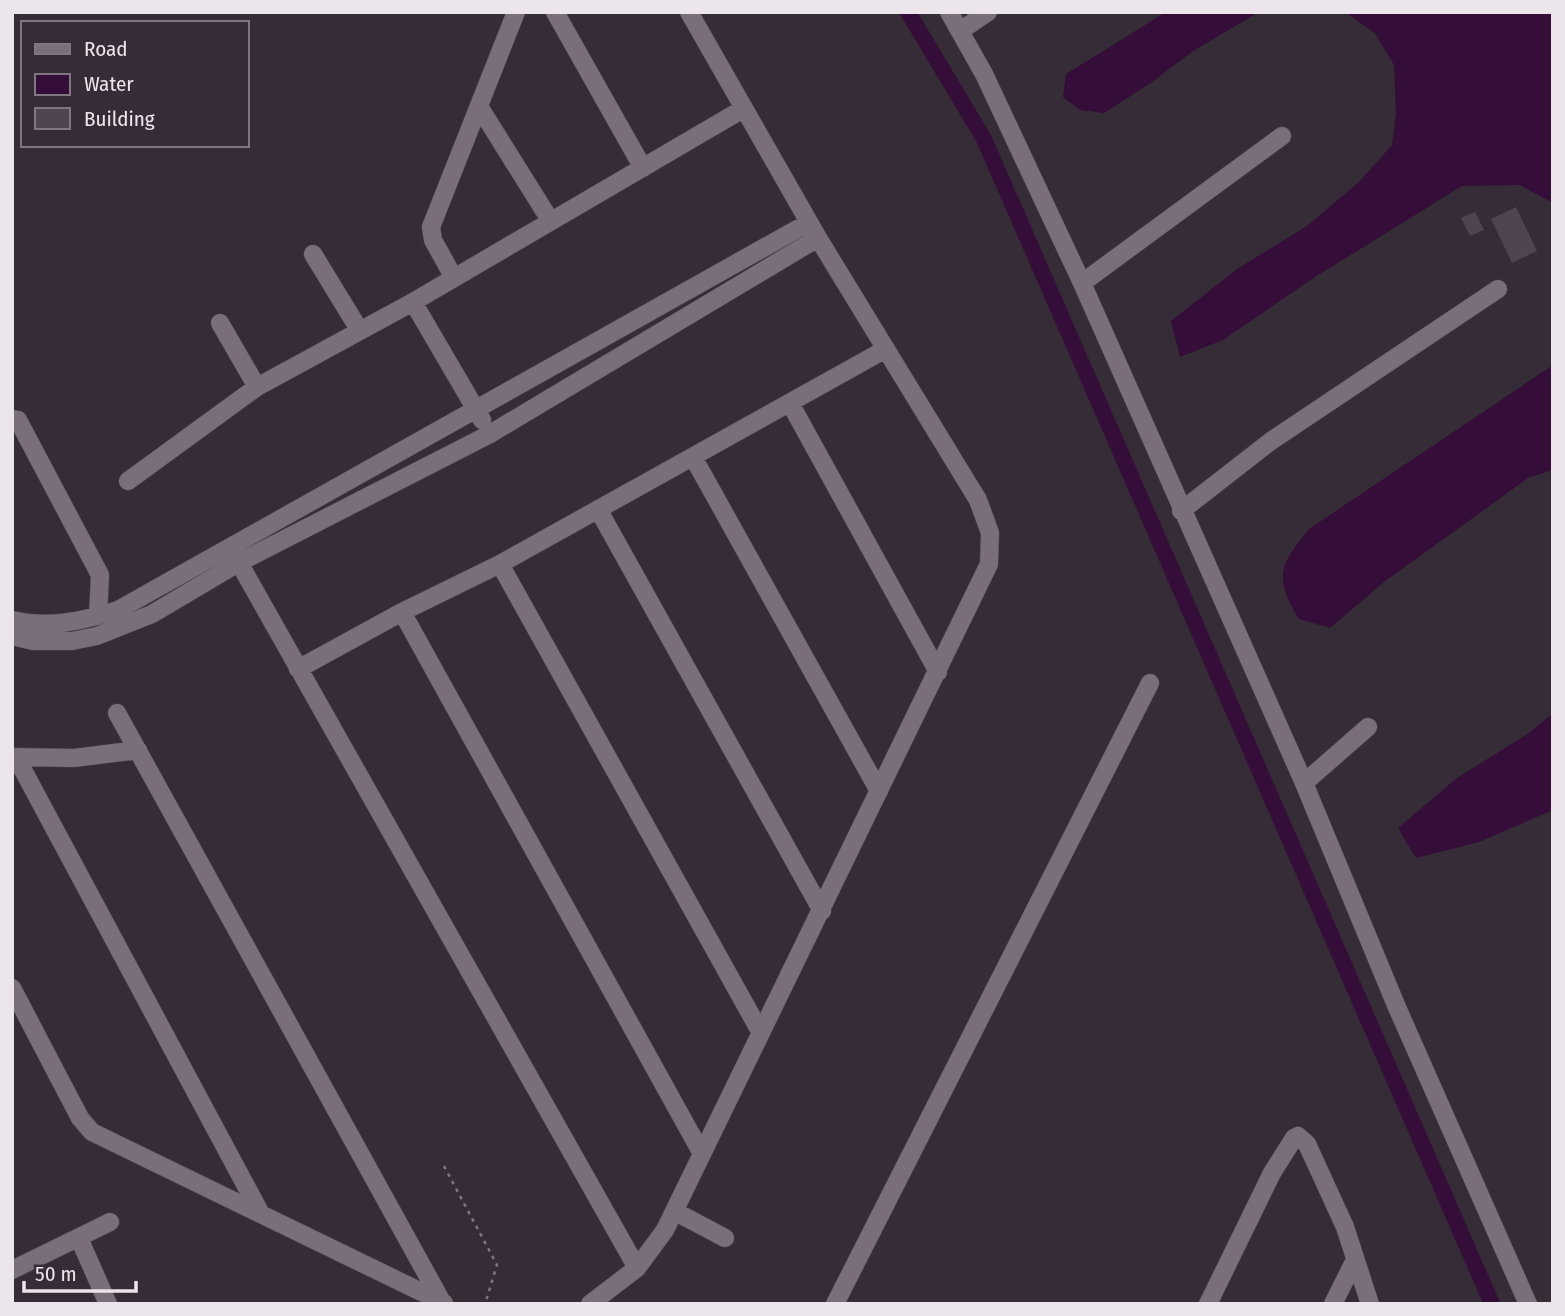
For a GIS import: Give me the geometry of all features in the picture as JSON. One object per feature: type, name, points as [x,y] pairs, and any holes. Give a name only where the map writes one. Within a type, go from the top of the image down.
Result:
[{"type":"street","points":[[454,278],[433,240],[431,227],[516,12]]},
{"type":"street","points":[[555,12],[643,167]]},
{"type":"street","points":[[590,1304],[637,1268],[665,1230],[989,564],[990,533],[978,500],[818,239],[689,12]]},
{"type":"street","points":[[949,12],[984,74],[1082,283],[1304,783],[1396,1005],[1528,1304]]},
{"type":"street","points":[[960,31],[988,12]]},
{"type":"street","points":[[480,108],[550,220]]},
{"type":"street","points":[[128,481],[257,387],[413,302],[743,109]]},
{"type":"street","points":[[1082,283],[1282,136]]},
{"type":"street","points":[[12,620],[35,626],[98,616],[118,610],[229,546],[477,411],[808,222]]},
{"type":"street","points":[[12,636],[33,641],[72,641],[97,636],[152,614],[238,563],[490,433],[818,239]]},
{"type":"street","points":[[313,254],[360,331]]},
{"type":"street","points":[[1181,511],[1271,441],[1497,289]]},
{"type":"street","points":[[413,302],[490,433]]},
{"type":"street","points":[[220,323],[257,387]]},
{"type":"street","points":[[298,669],[402,612],[500,565],[886,349]]},
{"type":"street","points":[[790,403],[938,672]]},
{"type":"street","points":[[12,419],[18,420],[100,575],[98,616]]},
{"type":"street","points":[[694,457],[879,791]]},
{"type":"street","points":[[598,509],[822,911]]},
{"type":"street","points":[[229,546],[637,1268]]},
{"type":"street","points":[[500,565],[761,1033]]},
{"type":"street","points":[[402,612],[701,1152]]},
{"type":"street","points":[[835,1304],[1150,683]]},
{"type":"street","points":[[117,713],[444,1303]]},
{"type":"street","points":[[1304,783],[1368,727]]},
{"type":"street","points":[[138,750],[74,758],[14,757],[261,1214]]},
{"type":"street","points":[[12,988],[80,1118],[92,1132],[444,1303]]},
{"type":"street","points":[[1208,1304],[1272,1173],[1294,1138],[1298,1136],[1307,1144],[1335,1204],[1370,1304]]},
{"type":"street","points":[[674,1211],[725,1238]]},
{"type":"street","points":[[12,1269],[110,1222]]},
{"type":"street","points":[[79,1238],[108,1304]]},
{"type":"street","points":[[1333,1304],[1354,1262]]},
{"type":"path","points":[[444,1166],[497,1265],[485,1304]]},
{"type":"water","points":[[1166,12],[1259,12],[1193,51],[1104,113],[1080,110],[1063,97],[1066,74]]},
{"type":"water","points":[[1345,12],[1553,12],[1553,203],[1520,185],[1462,186],[1315,277],[1223,340],[1180,357],[1171,321],[1237,269],[1307,226],[1359,182],[1392,145],[1396,113],[1394,65],[1375,33]]},
{"type":"water","points":[[1553,365],[1553,470],[1528,478],[1384,582],[1330,628],[1299,619],[1286,592],[1283,572],[1292,552],[1309,529]]},
{"type":"water","points":[[1553,713],[1553,810],[1479,842],[1416,858],[1398,828],[1457,778],[1529,733]]},
{"type":"building","points":[[1516,207],[1537,251],[1512,263],[1491,219]]},
{"type":"building","points":[[1475,212],[1484,230],[1470,236],[1461,218]]},
{"type":"waterway","points":[[908,12],[984,139],[1492,1304]]}]
